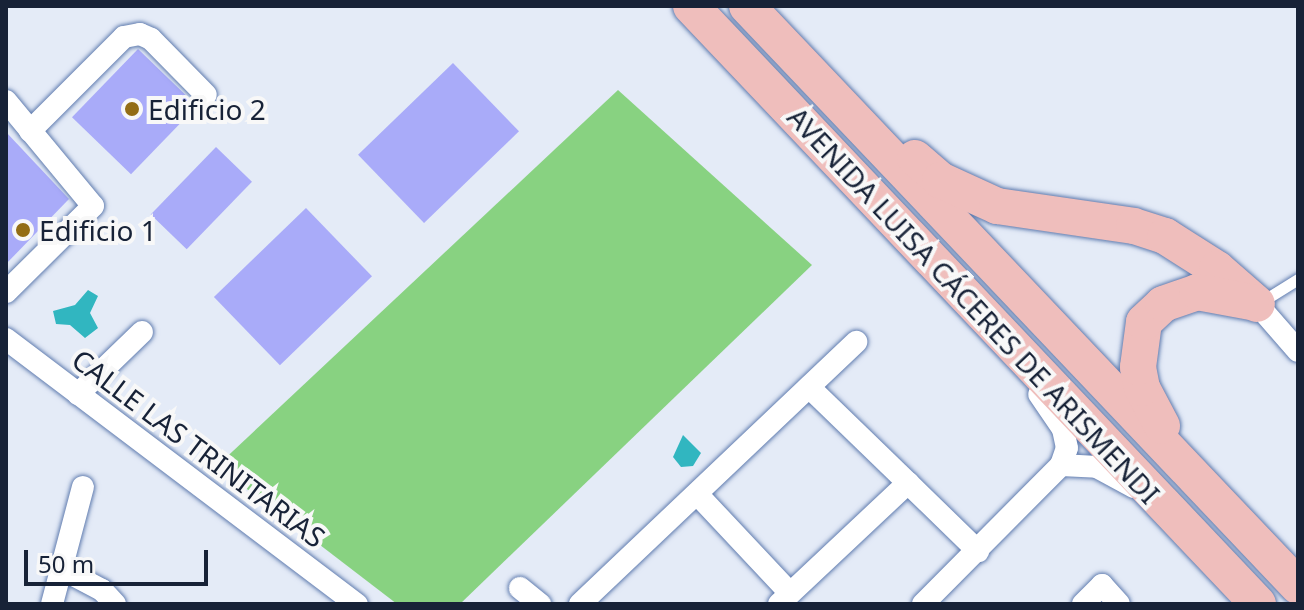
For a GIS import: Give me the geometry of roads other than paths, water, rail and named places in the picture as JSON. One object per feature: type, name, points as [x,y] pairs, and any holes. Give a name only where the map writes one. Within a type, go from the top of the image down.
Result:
[{"type":"main road","name":"AVENIDA LUISA CÁCERES DE ARISMENDI","points":[[691,6],[1258,604]]},
{"type":"main road","name":"AVENIDA LUISA CÁCERES DE ARISMENDI","points":[[747,6],[1298,586]]},
{"type":"main road","points":[[788,49],[954,188],[997,206],[1134,226],[1165,236],[1217,269],[1257,304]]},
{"type":"main road","points":[[1198,481],[1142,388],[1137,352],[1144,322],[1163,304],[1197,292],[1257,304]]},
{"type":"street","points":[[30,131],[124,37],[140,34],[151,39],[206,95]]},
{"type":"street","points":[[6,101],[93,206],[6,292]]},
{"type":"street","points":[[1257,304],[1298,351]]},
{"type":"street","points":[[923,604],[1061,465],[1067,448],[1063,429],[979,312]]},
{"type":"street","points":[[78,394],[142,332]]},
{"type":"street","name":"CALLE LAS TRINITARIAS","points":[[6,339],[357,604]]},
{"type":"street","points":[[580,604],[856,342]]},
{"type":"street","points":[[809,387],[978,551]]},
{"type":"street","points":[[1061,465],[1078,463],[1122,478],[1180,522]]},
{"type":"street","points":[[698,495],[784,599],[908,483]]},
{"type":"street","points":[[52,604],[83,487]]},
{"type":"street","points":[[62,569],[102,590],[115,604]]},
{"type":"street","points":[[1083,604],[1102,585],[1119,604]]},
{"type":"street","points":[[520,588],[540,604]]},
{"type":"lane","points":[[1257,304],[1298,279]]},
{"type":"water","points":[[88,290],[98,296],[90,313],[98,328],[85,338],[70,325],[56,324],[53,311],[75,305]]},
{"type":"water","points":[[683,435],[701,453],[693,466],[681,467],[673,457]]},
{"type":"place","name":"Edificio 2","points":[[132,109]]},
{"type":"place","name":"Edificio 1","points":[[23,230]]}]
